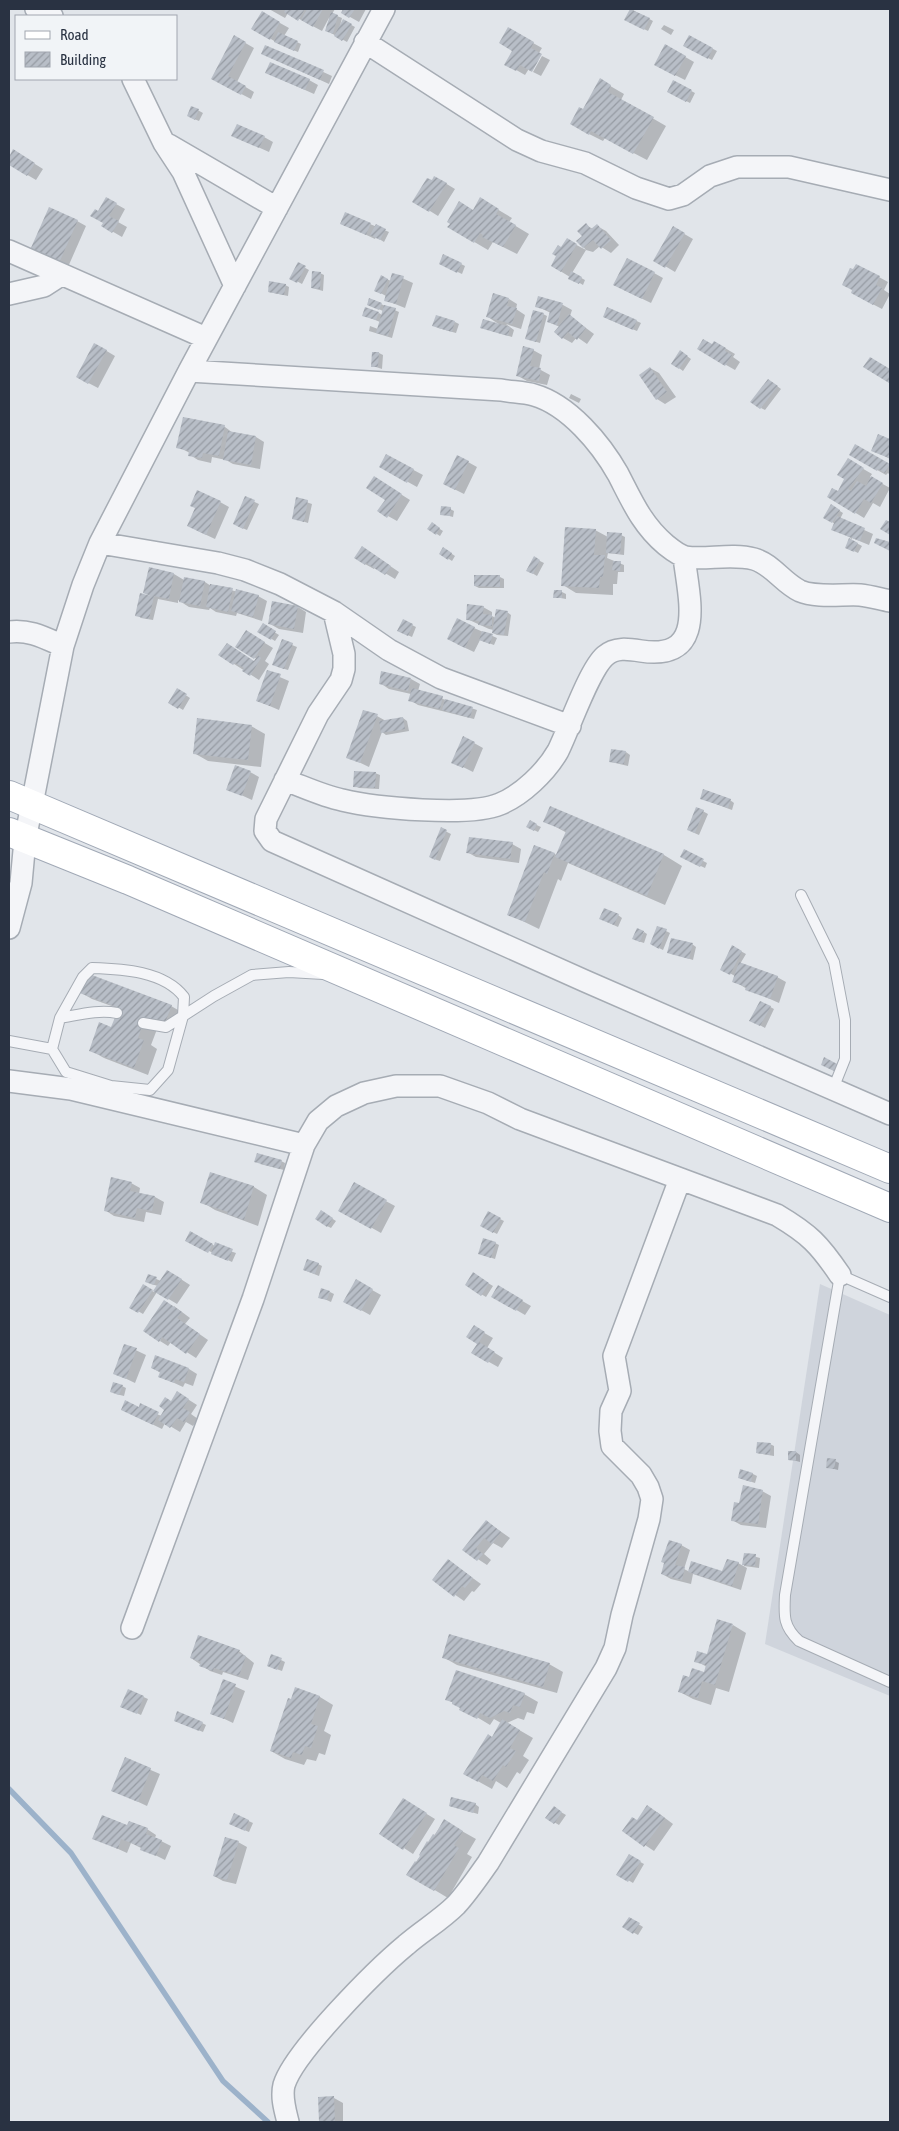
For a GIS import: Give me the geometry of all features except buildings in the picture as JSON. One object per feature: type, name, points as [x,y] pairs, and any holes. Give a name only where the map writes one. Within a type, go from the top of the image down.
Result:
[{"type":"main road","points":[[20,800],[890,1168]]},
{"type":"main road","points":[[17,836],[128,880],[890,1208]]},
{"type":"street","points":[[36,9],[50,15]]},
{"type":"street","points":[[9,928],[22,883],[17,836],[20,800],[63,646],[83,585],[100,543],[206,338],[384,9]]},
{"type":"street","points":[[365,42],[517,140],[541,151],[585,163],[656,196],[669,199],[684,195],[710,176],[737,167],[789,167],[890,190]]},
{"type":"street","points":[[133,80],[164,143],[183,172],[235,286]]},
{"type":"street","points":[[164,143],[277,208]]},
{"type":"street","points":[[9,251],[206,338]]},
{"type":"street","points":[[9,294],[44,286],[61,275]]},
{"type":"street","points":[[189,371],[500,390],[534,395],[557,405],[596,440],[617,473],[634,509],[667,546],[684,556],[754,559],[770,567],[801,592],[829,595],[861,595],[890,601]]},
{"type":"street","points":[[100,543],[218,563],[245,570],[280,584],[334,612],[389,650],[441,678],[502,703],[570,726]]},
{"type":"street","points":[[285,780],[340,800],[359,804],[410,808],[480,809],[500,804],[519,793],[540,774],[558,751],[596,668],[605,656],[615,650],[629,649],[657,653],[680,646],[687,635],[690,616],[684,556]]},
{"type":"street","points":[[334,612],[344,654],[344,669],[340,680],[318,714],[285,780],[265,825],[268,836],[278,845],[890,1114]]},
{"type":"street","points":[[9,632],[20,630],[32,633],[63,646]]},
{"type":"street","points":[[9,1081],[71,1089],[304,1145]]},
{"type":"street","points":[[132,1628],[253,1299],[304,1145],[318,1121],[336,1106],[357,1096],[396,1086],[440,1086],[465,1094],[520,1119],[777,1215],[804,1231],[822,1249],[840,1275]]},
{"type":"street","points":[[288,2122],[283,2099],[284,2087],[296,2064],[327,2025],[379,1970],[405,1945],[456,1905],[488,1863],[606,1668],[615,1648],[622,1615],[649,1519],[652,1500],[648,1487],[641,1475],[612,1446],[610,1431],[612,1411],[620,1391],[614,1356],[680,1180]]},
{"type":"lane","points":[[801,895],[834,962],[845,1020],[845,1059],[833,1089]]},
{"type":"lane","points":[[92,968],[108,968],[150,975],[176,987],[184,997],[183,1016],[168,1070],[150,1090],[111,1086],[66,1072],[52,1049],[60,1018],[79,984],[92,968]]},
{"type":"lane","points":[[143,1023],[166,1027],[252,975],[289,972],[349,975]]},
{"type":"lane","points":[[60,1018],[87,1013],[110,1012],[117,1014]]},
{"type":"lane","points":[[9,1041],[52,1049]]},
{"type":"lane","points":[[890,1297],[840,1275],[785,1595],[784,1617],[789,1631],[799,1641],[890,1682]]},
{"type":"shaded area","points":[[820,1284],[890,1315],[890,1696],[765,1644]]},
{"type":"waterway","points":[[9,1789],[71,1853],[223,2081],[268,2122]]}]
